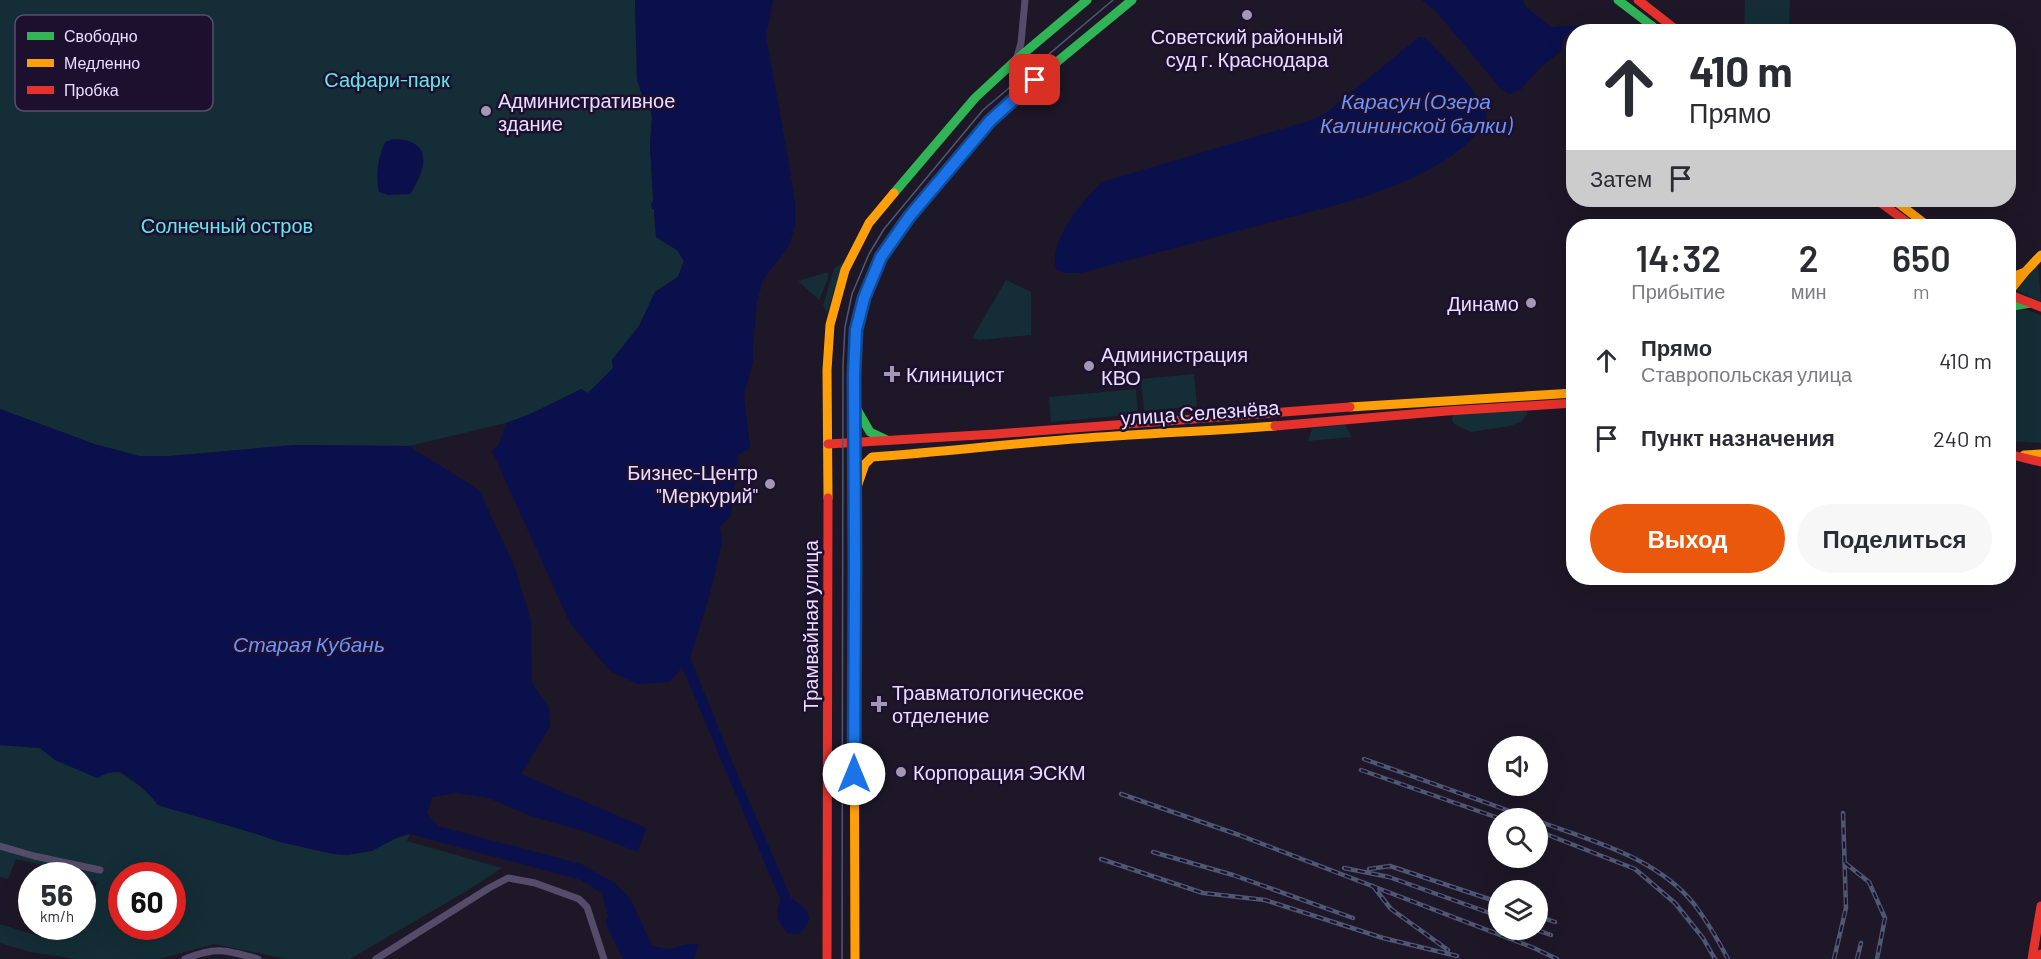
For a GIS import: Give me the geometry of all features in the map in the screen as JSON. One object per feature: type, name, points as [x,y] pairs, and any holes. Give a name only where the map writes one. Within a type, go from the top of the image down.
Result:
[{"type":"main road","name":"Трамвайная улица","points":[[827,959],[828,348],[837,295],[845,270],[869,223],[946,130],[975,98],[1017,59],[1087,0]]},
{"type":"main road","points":[[855,959],[854,349],[864,298],[881,257],[909,217],[990,121],[1035,80],[1132,0]]},
{"type":"main road","points":[[1618,0],[1650,24]]},
{"type":"main road","points":[[1638,0],[1669,24]]},
{"type":"main road","points":[[1017,59],[1035,80]]},
{"type":"main road","points":[[1886,207],[1903,219]]},
{"type":"main road","points":[[1903,207],[1919,219]]},
{"type":"main road","points":[[2016,283],[2041,255]]},
{"type":"main road","points":[[2016,276],[2025,272]]},
{"type":"main road","points":[[2016,296],[2041,307]]},
{"type":"main road","points":[[2016,306],[2031,303]]},
{"type":"main road","name":"улица Селезнёва","points":[[828,444],[996,434],[1276,411],[1566,393]]},
{"type":"main road","name":"улица Селезнёва","points":[[855,494],[861,471],[872,457],[1086,438],[1202,432],[1406,414],[1566,404]]},
{"type":"main road","points":[[854,405],[866,428],[871,433],[889,441]]},
{"type":"main road","points":[[2016,455],[2041,454]]},
{"type":"main road","points":[[2016,456],[2041,462]]},
{"type":"main road","points":[[2032,959],[2041,906]]},
{"type":"main road","points":[[2040,959],[2041,954]]},
{"type":"street","points":[[1017,59],[1021,43],[1025,0]]},
{"type":"street","points":[[0,846],[100,870]]},
{"type":"street","points":[[376,959],[508,878],[536,883],[579,899],[587,907],[604,959]]},
{"type":"street","points":[[185,959],[203,952],[221,950],[258,959]]},
{"type":"green space","name":"Солнечный остров","points":[[0,0],[635,0],[637,79],[643,98],[651,109],[652,119],[650,145],[656,237],[677,250],[684,260],[678,277],[655,292],[639,326],[612,360],[613,368],[588,393],[506,423],[409,446],[295,445],[170,456],[139,456],[94,444],[0,409]]},
{"type":"green space","points":[[1745,0],[1790,0],[1789,24],[1744,24]]},
{"type":"green space","points":[[844,261],[827,313],[823,305],[834,269]]},
{"type":"green space","points":[[2038,265],[2041,302],[2016,289]]},
{"type":"green space","points":[[828,272],[828,279],[819,300],[798,281]]},
{"type":"green space","points":[[1006,280],[1031,292],[1031,335],[980,340],[972,338]]},
{"type":"green space","points":[[2016,310],[2027,310],[2041,315],[2041,443],[2016,441]]},
{"type":"green space","points":[[1194,374],[1197,406],[1144,411],[1141,379]]},
{"type":"green space","points":[[1136,389],[1138,414],[1051,422],[1049,397]]},
{"type":"green space","points":[[1525,409],[1528,413],[1522,421],[1510,426],[1471,432],[1454,424],[1452,419],[1454,413]]},
{"type":"green space","points":[[1345,425],[1352,437],[1308,441],[1312,428]]},
{"type":"green space","points":[[0,745],[40,748],[55,760],[107,773],[119,772],[149,792],[158,805],[280,842],[347,855],[410,834],[407,841],[502,868],[350,959],[286,959],[214,944],[159,959],[76,959],[30,952],[0,943],[0,924],[18,930],[18,940],[96,940],[96,862],[29,862],[16,859],[8,879],[0,877]]},
{"type":"water","points":[[635,0],[773,0],[766,36],[795,202],[795,226],[789,246],[763,280],[757,302],[753,362],[744,395],[750,448],[738,455],[731,515],[720,527],[722,542],[710,594],[690,657],[791,898],[808,914],[808,923],[798,934],[787,933],[779,921],[780,899],[682,667],[670,682],[637,684],[610,671],[570,623],[492,451],[499,444],[506,423],[526,416],[581,389],[588,393],[613,368],[612,360],[639,326],[655,292],[678,277],[684,261],[677,250],[656,237],[654,209],[651,203],[653,202],[650,145],[652,119],[651,109],[643,98],[637,79]]},
{"type":"water","name":"Карасун (Озера Калининской балки)","points":[[1422,0],[1523,0],[1525,6],[1551,27],[1566,26],[1566,36],[1562,50],[1542,66],[1521,89],[1510,94],[1501,89],[1435,10]]},
{"type":"water","name":"Карасун (Озера Калининской балки)","points":[[1419,37],[1425,38],[1460,75],[1476,95],[1487,116],[1479,131],[1448,158],[1387,189],[1351,201],[1081,273],[1065,273],[1057,270],[1055,260],[1061,236],[1077,210],[1102,182],[1312,120],[1326,113]]},
{"type":"water","points":[[393,139],[415,144],[421,150],[423,165],[410,194],[388,195],[379,192],[377,173],[381,154],[385,142]]},
{"type":"water","name":"Старая Кубань","points":[[0,409],[94,444],[139,456],[170,456],[295,445],[409,446],[479,490],[514,565],[531,621],[532,683],[549,708],[550,727],[521,774],[646,828],[638,852],[587,832],[531,816],[488,798],[457,793],[432,797],[427,813],[438,826],[581,864],[615,883],[631,900],[652,945],[667,949],[687,944],[699,945],[694,959],[623,959],[605,922],[608,916],[602,893],[581,880],[410,834],[400,836],[372,851],[347,855],[280,842],[158,805],[141,787],[120,772],[111,772],[97,778],[55,760],[40,748],[0,745]]},
{"type":"tram line","points":[[842,959],[843,365],[845,327],[852,294],[869,254],[884,229],[983,110],[1113,0]]},
{"type":"railway","points":[[1364,759],[1501,808]]},
{"type":"railway","points":[[1361,770],[1488,814]]},
{"type":"railway","points":[[1121,794],[1239,835],[1534,948],[1557,959]]},
{"type":"railway","points":[[1834,959],[1846,908],[1843,813]]},
{"type":"railway","points":[[1548,825],[1622,852],[1661,874],[1694,904],[1728,959]]},
{"type":"railway","points":[[1548,835],[1635,869],[1675,903],[1703,938],[1715,959]]},
{"type":"railway","points":[[1153,852],[1233,875],[1353,918]]},
{"type":"railway","points":[[1101,859],[1203,893],[1265,900],[1383,938],[1457,956]]},
{"type":"railway","points":[[1845,863],[1869,882],[1885,918],[1877,959]]},
{"type":"railway","points":[[1369,869],[1390,866],[1488,899]]},
{"type":"railway","points":[[1344,868],[1389,877],[1488,912]]},
{"type":"railway","points":[[1373,886],[1391,909],[1448,950]]},
{"type":"railway","points":[[1548,920],[1555,922]]},
{"type":"railway","points":[[1857,959],[1861,943]]},
{"type":"traffic: fast","points":[[894,193],[975,98],[1087,0]]},
{"type":"traffic: fast","points":[[950,168],[990,121],[1132,0]]},
{"type":"traffic: fast","points":[[1618,0],[1650,24]]},
{"type":"traffic: fast","points":[[1017,59],[1035,80]]},
{"type":"traffic: fast","points":[[2016,306],[2030,303]]},
{"type":"traffic: fast","points":[[855,406],[870,432],[887,440]]},
{"type":"traffic: slow","points":[[828,498],[827,370],[830,325],[845,270],[869,223],[894,193]]},
{"type":"traffic: slow","points":[[1903,207],[1919,219]]},
{"type":"traffic: slow","points":[[2016,276],[2025,272],[2041,255]]},
{"type":"traffic: slow","points":[[2016,283],[2025,272]]},
{"type":"traffic: slow","points":[[1350,407],[1566,394]]},
{"type":"traffic: slow","points":[[857,487],[865,464],[872,457],[1111,436],[1275,426]]},
{"type":"traffic: slow","points":[[2024,455],[2041,454]]},
{"type":"traffic: slow","points":[[854,646],[855,959]]},
{"type":"traffic: jam","points":[[1638,0],[1669,24]]},
{"type":"traffic: jam","points":[[854,646],[856,329],[862,305],[880,262],[905,223],[950,168]]},
{"type":"traffic: jam","points":[[1886,207],[1903,219]]},
{"type":"traffic: jam","points":[[2016,297],[2041,307]]},
{"type":"traffic: jam","points":[[1275,426],[1566,404]]},
{"type":"traffic: jam","points":[[828,444],[996,434],[1350,407]]},
{"type":"traffic: jam","points":[[2016,456],[2041,462]]},
{"type":"traffic: jam","points":[[827,959],[828,498]]},
{"type":"traffic: jam","points":[[2032,959],[2041,906]]},
{"type":"traffic: jam","points":[[2040,959],[2041,954]]},
{"type":"place","name":"Советский районный суд г. Краснодара","points":[[1247,15]]},
{"type":"place","name":"Административное здание","points":[[486,111]]},
{"type":"place","name":"Динамо","points":[[1531,303]]},
{"type":"place","name":"Администрация КВО","points":[[1089,366]]},
{"type":"place","name":"Клиницист","points":[[892,374]]},
{"type":"place","name":"Бизнес-Центр \"Меркурий\"","points":[[770,484]]},
{"type":"place","name":"Травматологическое отделение","points":[[879,704]]},
{"type":"place","name":"Корпорация ЭСКМ","points":[[901,772]]},
{"type":"route","points":[[854,774],[854,349],[864,298],[881,257],[909,217],[990,121],[1035,80]]},
{"type":"park label","name":"Сафари-парк","points":[[387,79]]}]
